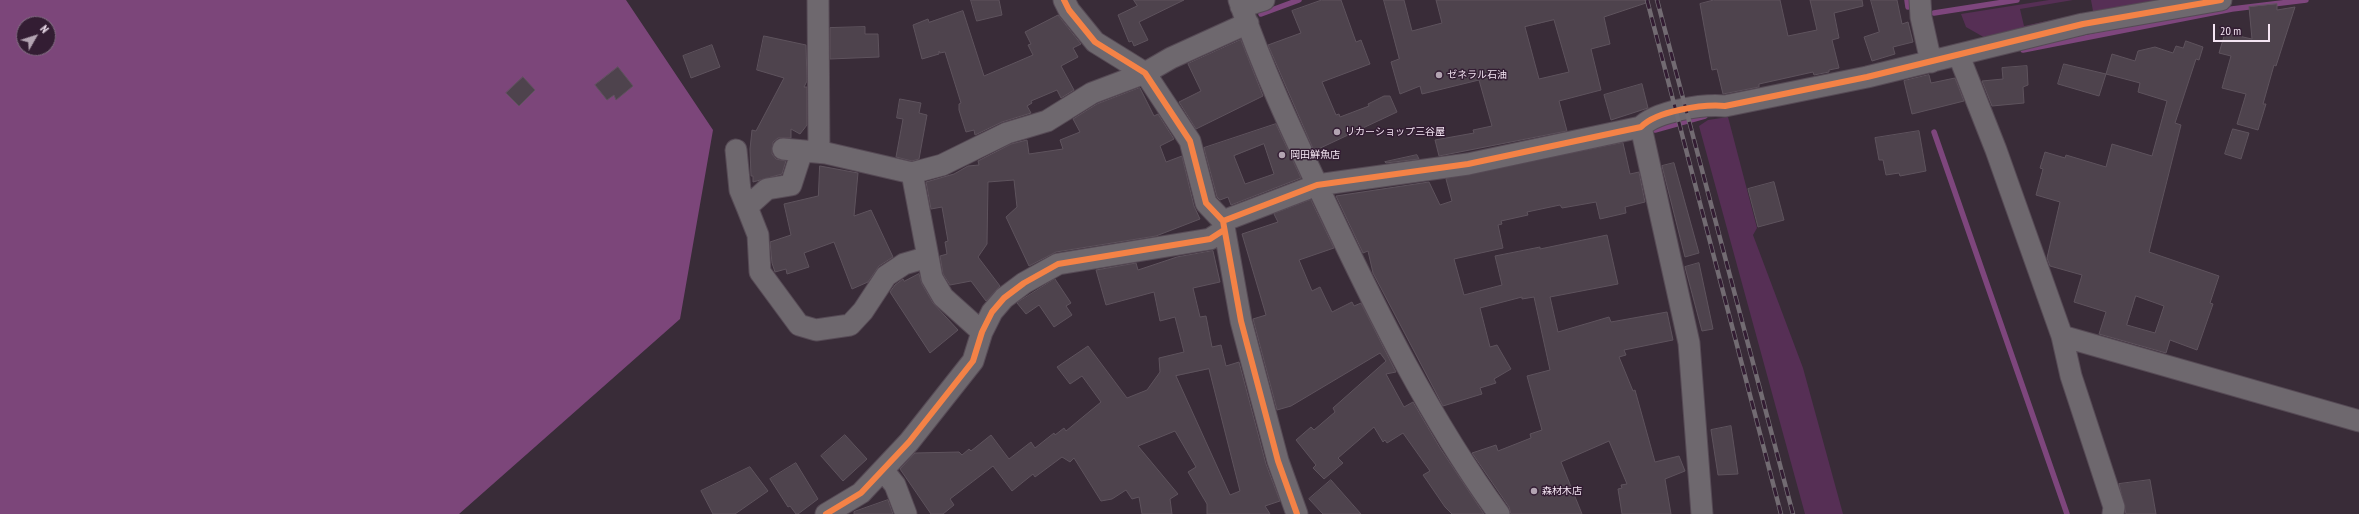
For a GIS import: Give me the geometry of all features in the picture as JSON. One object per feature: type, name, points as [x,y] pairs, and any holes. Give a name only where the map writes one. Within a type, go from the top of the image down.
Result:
[{"type":"street","points":[[747,206],[767,189],[791,185],[801,151],[818,0]]},
{"type":"street","points":[[1064,0],[1069,10],[1095,42],[1145,73],[1190,141],[1206,203],[1223,225],[1241,321],[1278,461],[1297,514]]},
{"type":"street","points":[[801,151],[912,173],[942,165],[1007,133],[1047,121],[1092,93],[1145,73],[1171,58],[1242,10],[1264,0]]},
{"type":"street","points":[[1920,0],[1921,17],[1931,62]]},
{"type":"street","points":[[826,514],[861,493],[883,470],[973,361],[982,332],[992,312],[1004,298],[1038,274],[1058,264],[1210,239],[1223,225],[1317,185],[1468,164],[1641,127],[1650,118],[1687,109],[1711,105],[1725,106],[1867,78],[2083,24],[2220,0]]},
{"type":"street","points":[[1242,10],[1273,88],[1365,287],[1420,391],[1478,485],[1499,514]]},
{"type":"street","points":[[1959,56],[1996,150],[2062,336],[2072,376],[2114,507],[2113,514]]},
{"type":"street","points":[[1641,127],[1689,343],[1702,514]]},
{"type":"street","points":[[736,150],[740,190],[758,236],[760,272],[799,325],[816,330],[850,325],[863,311],[886,276],[904,264],[928,257]]},
{"type":"street","points":[[912,173],[932,278],[943,296],[982,332]]},
{"type":"street","points":[[2062,336],[2359,421]]},
{"type":"street","points":[[883,470],[895,485],[906,514]]},
{"type":"shaded area","points":[[0,0],[626,0],[713,130],[680,319],[459,514],[0,514]]},
{"type":"shaded area","points":[[2049,0],[2073,0],[2020,9],[2024,26],[2093,11],[2091,0],[2171,0],[1987,39],[1966,27],[1961,14]]},
{"type":"shaded area","points":[[1728,117],[1757,228],[1753,235],[1803,368],[1843,514],[1805,514],[1699,126],[1708,120]]},
{"type":"building","points":[[971,0],[999,0],[1002,15],[977,21]]},
{"type":"building","points":[[1134,0],[1184,0],[1139,22],[1148,40],[1134,46],[1132,41],[1129,42],[1118,15],[1137,6]]},
{"type":"building","points":[[1322,0],[1341,0],[1356,42],[1361,40],[1370,64],[1322,82],[1336,115],[1339,114],[1340,117],[1369,106],[1368,104],[1384,96],[1390,96],[1397,112],[1314,151],[1268,45],[1301,33],[1292,11]]},
{"type":"building","points":[[1384,0],[1404,0],[1412,31],[1442,23],[1436,0],[1645,0],[1646,3],[1604,17],[1610,44],[1591,49],[1601,90],[1559,101],[1567,131],[1439,156],[1435,140],[1474,133],[1473,130],[1492,126],[1479,80],[1422,94],[1420,86],[1400,94],[1391,62],[1399,59]],"holes":[[[1554,20],[1569,72],[1539,79],[1525,27]]]},
{"type":"building","points":[[1714,0],[1780,0],[1788,36],[1817,30],[1810,0],[1862,0],[1863,6],[1834,13],[1839,38],[1832,40],[1839,68],[1814,75],[1813,72],[1759,84],[1759,87],[1723,94],[1717,69],[1712,70],[1700,4]]},
{"type":"building","points":[[1871,0],[1897,0],[1902,24],[1908,22],[1913,42],[1893,47],[1895,54],[1872,61],[1864,37],[1879,32]]},
{"type":"building","points":[[2277,4],[2277,10],[2295,7],[2276,66],[2274,65],[2263,104],[2266,104],[2258,130],[2237,124],[2246,94],[2222,88],[2231,56],[2219,53],[2225,33],[2252,39],[2249,7]]},
{"type":"building","points":[[963,11],[984,76],[1033,55],[1028,45],[1031,44],[1025,32],[1058,15],[1081,44],[1073,48],[1078,57],[1061,66],[1074,90],[1061,98],[1057,90],[1031,101],[1032,103],[1027,106],[1031,113],[1002,122],[975,135],[974,130],[966,132],[959,110],[959,104],[961,103],[945,52],[940,53],[939,51],[939,54],[922,59],[913,25],[928,19],[929,22]]},
{"type":"building","points":[[865,27],[865,34],[878,34],[879,57],[830,59],[830,28]]},
{"type":"building","points":[[764,36],[806,45],[807,81],[804,87],[807,87],[807,125],[800,134],[791,129],[791,138],[778,138],[773,142],[772,154],[776,159],[786,161],[782,174],[753,182],[753,176],[751,176],[750,149],[752,130],[756,131],[784,78],[757,70]]},
{"type":"building","points":[[1241,40],[1263,96],[1196,129],[1179,102],[1201,91],[1188,64]]},
{"type":"building","points":[[2186,41],[2203,47],[2199,60],[2196,59],[2175,123],[2181,125],[2149,252],[2219,276],[2210,303],[2213,304],[2197,350],[2170,340],[2166,353],[2099,334],[2106,312],[2074,302],[2082,275],[2050,266],[2047,258],[2060,202],[2036,195],[2043,169],[2040,168],[2045,152],[2065,158],[2066,155],[2106,167],[2112,144],[2152,156],[2167,101],[2138,92],[2140,83],[2106,74],[2112,54],[2135,61],[2138,51],[2155,47],[2173,53],[2176,46],[2183,48]],"holes":[[[2136,296],[2164,306],[2155,333],[2127,325]]]},
{"type":"building","points":[[712,45],[720,67],[691,78],[683,56]]},
{"type":"building","points":[[2064,64],[2106,74],[2099,96],[2058,84]]},
{"type":"building","points":[[2027,66],[2028,85],[2023,87],[2024,103],[1992,106],[1982,81],[2003,79],[2002,68]]},
{"type":"building","points":[[618,67],[633,86],[616,100],[614,95],[607,100],[595,85]]},
{"type":"building","points":[[1929,75],[1931,83],[1955,78],[1964,101],[1912,114],[1904,81]]},
{"type":"building","points":[[523,77],[535,90],[519,106],[506,93]]},
{"type":"building","points":[[1642,84],[1648,108],[1611,120],[1604,95]]},
{"type":"building","points":[[1140,88],[1154,116],[1158,114],[1174,139],[1160,146],[1166,162],[1182,156],[1194,206],[1200,219],[1156,236],[1056,252],[1029,266],[1006,217],[1017,207],[1014,180],[988,182],[987,244],[978,257],[1000,286],[986,301],[971,281],[950,285],[943,274],[940,256],[947,254],[945,242],[948,241],[942,207],[931,209],[926,182],[954,174],[968,166],[979,165],[978,161],[1011,144],[1027,140],[1029,154],[1063,149],[1060,140],[1080,132],[1073,119],[1097,104]]},
{"type":"building","points":[[900,99],[921,103],[919,113],[927,115],[919,159],[912,161],[896,157],[903,119],[897,118]]},
{"type":"building","points":[[1276,124],[1301,178],[1231,205],[1228,197],[1220,200],[1217,197],[1204,148]],"holes":[[[1264,144],[1274,174],[1245,184],[1234,156]]]},
{"type":"building","points":[[2233,129],[2249,133],[2241,159],[2225,154]]},
{"type":"building","points":[[1919,131],[1926,171],[1900,176],[1899,173],[1886,175],[1883,160],[1879,160],[1875,138]]},
{"type":"building","points":[[1623,143],[1630,174],[1639,172],[1645,202],[1625,207],[1626,213],[1600,219],[1596,202],[1562,208],[1560,205],[1527,212],[1528,215],[1501,221],[1502,224],[1498,225],[1503,248],[1454,259],[1464,295],[1502,285],[1495,256],[1540,247],[1540,249],[1607,235],[1618,284],[1550,297],[1558,332],[1609,317],[1611,322],[1667,312],[1673,340],[1624,350],[1626,355],[1619,357],[1633,391],[1635,390],[1655,462],[1679,456],[1685,471],[1665,479],[1671,514],[1622,514],[1618,489],[1622,488],[1621,485],[1627,484],[1609,441],[1561,462],[1582,514],[1511,514],[1509,507],[1472,453],[1496,445],[1498,451],[1531,438],[1530,434],[1542,430],[1527,376],[1550,370],[1534,297],[1522,299],[1522,297],[1480,308],[1490,347],[1497,345],[1511,369],[1494,379],[1496,383],[1480,388],[1482,394],[1443,406],[1373,273],[1368,251],[1363,253],[1336,196],[1429,182],[1440,205],[1452,201],[1446,179]]},
{"type":"building","points":[[1417,155],[1419,159],[1385,162]]},
{"type":"building","points":[[1674,163],[1699,253],[1685,257],[1662,166]]},
{"type":"building","points":[[820,166],[858,173],[854,216],[871,210],[893,257],[879,266],[868,282],[852,289],[834,242],[804,253],[809,267],[787,274],[786,269],[775,272],[772,263],[770,242],[791,235],[784,204],[818,196]]},
{"type":"building","points":[[1774,182],[1784,220],[1758,227],[1748,189]]},
{"type":"building","points":[[1311,200],[1334,248],[1299,260],[1312,291],[1320,287],[1332,312],[1352,302],[1354,306],[1361,303],[1396,372],[1386,374],[1404,407],[1413,402],[1440,448],[1484,514],[1452,514],[1445,507],[1423,475],[1430,471],[1403,433],[1387,443],[1385,440],[1383,442],[1374,427],[1338,458],[1343,463],[1324,479],[1313,468],[1316,465],[1296,440],[1311,427],[1314,430],[1335,412],[1333,408],[1386,361],[1380,353],[1291,406],[1277,410],[1253,319],[1266,315],[1242,234],[1278,222],[1274,214]]},
{"type":"building","points":[[1213,251],[1220,282],[1193,288],[1200,317],[1206,316],[1212,347],[1221,345],[1226,366],[1239,362],[1266,464],[1280,501],[1265,506],[1270,514],[1207,514],[1207,504],[1188,472],[1196,467],[1175,431],[1138,446],[1178,494],[1170,499],[1172,514],[1142,514],[1139,497],[1132,499],[1126,490],[1112,499],[1101,501],[1074,458],[1070,462],[1062,457],[1035,477],[1033,474],[1012,491],[993,466],[950,499],[954,505],[943,514],[931,514],[900,469],[915,453],[959,452],[962,455],[969,449],[971,451],[991,435],[1009,459],[1031,442],[1035,448],[1054,433],[1055,435],[1064,428],[1066,431],[1101,402],[1082,376],[1070,384],[1057,367],[1088,346],[1127,398],[1147,390],[1160,372],[1159,358],[1184,352],[1175,317],[1160,321],[1154,292],[1106,305],[1096,270],[1136,263],[1138,270],[1177,257]],"holes":[[[1209,369],[1240,491],[1230,495],[1176,376]]]},
{"type":"building","points":[[1699,263],[1713,329],[1702,331],[1685,267]]},
{"type":"building","points":[[919,274],[922,284],[933,303],[958,330],[930,353],[890,292],[895,285],[903,279],[904,281]]},
{"type":"building","points":[[1055,279],[1071,303],[1066,306],[1072,315],[1054,327],[1039,305],[1026,314],[1017,303]]},
{"type":"building","points":[[1731,426],[1738,474],[1718,475],[1711,430]]},
{"type":"building","points":[[845,435],[867,459],[843,481],[821,456]]},
{"type":"building","points":[[796,463],[818,499],[798,514],[796,514],[790,506],[788,507],[770,479]]},
{"type":"building","points":[[750,467],[768,491],[735,514],[713,514],[701,491]]},
{"type":"building","points":[[1331,480],[1361,514],[1323,514],[1309,499]]},
{"type":"building","points":[[2150,480],[2156,514],[2126,514],[2119,484]]},
{"type":"building","points":[[888,500],[893,514],[854,514],[854,512]]},
{"type":"waterway","points":[[1261,14],[1299,0]]},
{"type":"waterway","points":[[1907,0],[1908,7]]},
{"type":"waterway","points":[[1934,13],[2017,0]]},
{"type":"waterway","points":[[2023,50],[2232,9],[2306,0]]},
{"type":"waterway","points":[[1655,130],[1705,116]]},
{"type":"waterway","points":[[1934,132],[2067,514]]},
{"type":"railway","points":[[1647,0],[1781,514]]},
{"type":"railway","points":[[1657,0],[1793,514]]},
{"type":"cycle path","points":[[1064,0],[1069,10],[1095,42],[1145,73],[1190,141],[1206,203],[1223,221],[1241,321],[1278,461],[1297,514]]},
{"type":"cycle path","points":[[1223,221],[1317,185],[1468,164],[1641,127],[1648,121],[1657,117],[1680,110],[1705,106],[1725,106],[1867,77],[2083,24],[2221,0]]},
{"type":"cycle path","points":[[826,514],[861,493],[909,442],[973,361],[982,332],[992,312],[1004,298],[1024,283],[1058,264],[1210,239],[1224,230]]},
{"type":"place","name":"ゼネラル石油","points":[[1439,75]]},
{"type":"place","name":"リカーショップ三谷屋","points":[[1337,132]]},
{"type":"place","name":"岡田鮮魚店","points":[[1282,155]]},
{"type":"place","name":"森材木店","points":[[1534,491]]}]
